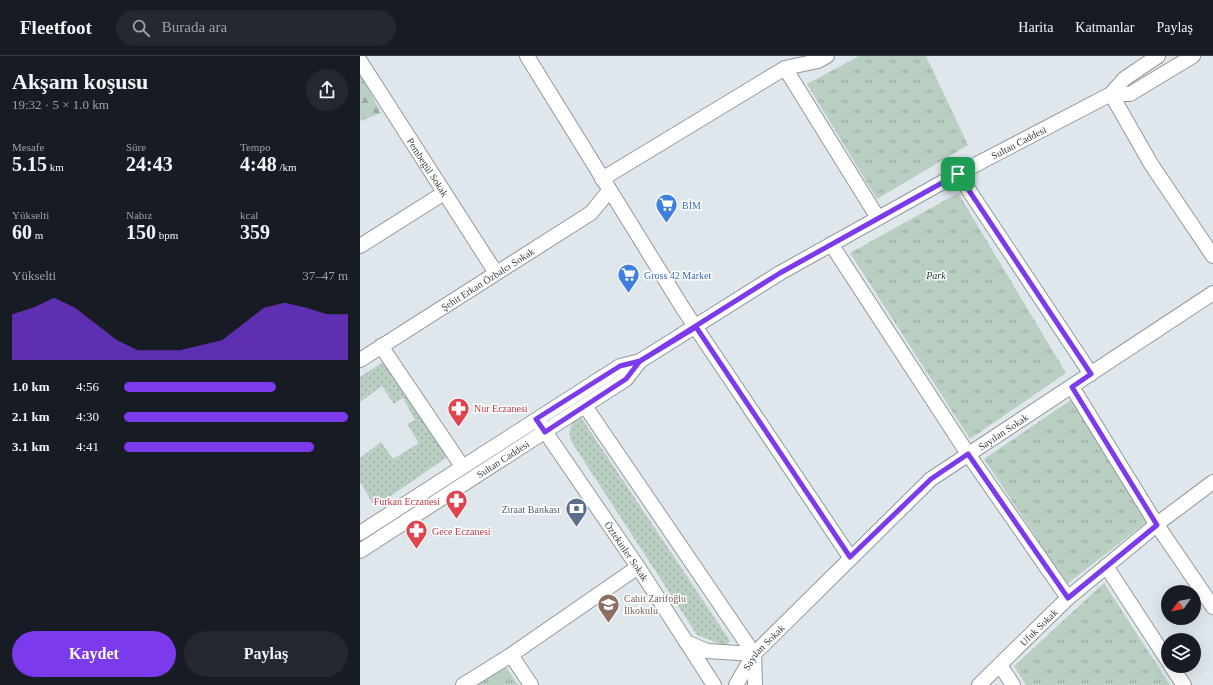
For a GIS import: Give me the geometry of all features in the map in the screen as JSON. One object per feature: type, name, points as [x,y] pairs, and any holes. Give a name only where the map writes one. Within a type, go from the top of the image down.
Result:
[{"type":"street","points":[[360,62],[369,56]]},
{"type":"street","points":[[527,56],[609,191],[696,327],[850,557]]},
{"type":"street","name":"Sultan Caddesi","points":[[360,533],[462,466],[620,366],[640,361],[780,273],[958,174],[1111,94],[1130,94],[1193,56]]},
{"type":"street","points":[[1155,57],[1124,79],[1111,94],[1151,164],[1213,256]]},
{"type":"street","points":[[602,179],[785,68],[820,58]]},
{"type":"street","name":"Pembegül Sokak","points":[[360,62],[496,273]]},
{"type":"street","points":[[785,68],[878,218]]},
{"type":"street","points":[[958,174],[1091,374]]},
{"type":"street","name":"Şehit Erkan Özbalcı Sokak","points":[[360,360],[591,213],[609,191]]},
{"type":"street","points":[[360,246],[444,192]]},
{"type":"street","points":[[831,244],[968,454],[1068,598]]},
{"type":"street","name":"Sayılan Sokak","points":[[736,685],[754,654],[850,557],[931,479],[1212,293]]},
{"type":"street","points":[[381,346],[462,466]]},
{"type":"street","name":"Sultan Caddesi","points":[[360,551],[626,379],[640,361]]},
{"type":"street","points":[[1072,387],[1157,525],[1213,607]]},
{"type":"street","points":[[585,406],[754,654],[755,685]]},
{"type":"street","name":"Öztekinler Sokak","points":[[536,419],[638,567],[714,685]]},
{"type":"street","name":"Ufuk Sokak","points":[[979,685],[1068,598],[1157,525],[1213,482]]},
{"type":"street","points":[[1106,566],[1161,650]]},
{"type":"street","points":[[463,685],[511,655],[638,567]]},
{"type":"street","points":[[686,642],[707,651],[754,654]]},
{"type":"street","points":[[511,655],[531,685]]},
{"type":"street","points":[[1000,666],[1012,685]]},
{"type":"street","points":[[1176,673],[1184,685]]},
{"type":"green space","points":[[859,56],[926,56],[968,145],[877,199],[807,84]]},
{"type":"green space","points":[[360,72],[381,113],[360,121]]},
{"type":"green space","name":"Park","points":[[958,193],[1066,373],[970,439],[850,253]]},
{"type":"green space","points":[[383,362],[447,457],[375,507],[360,482],[360,458],[381,442],[393,459],[419,443],[407,424],[415,420],[403,398],[394,404],[382,386],[360,402],[360,377]]},
{"type":"green space","points":[[1071,400],[1148,521],[1067,584],[984,459]]},
{"type":"green space","points":[[580,416],[730,641],[725,646],[697,635],[571,441],[571,427]]},
{"type":"green space","points":[[1104,583],[1170,685],[1026,685],[1014,666]]},
{"type":"green space","points":[[506,667],[518,685],[478,685]]},
{"type":"place","name":"BİM","points":[[667,224]]},
{"type":"place","name":"Gross 42 Market","points":[[628,294]]},
{"type":"place","name":"Nur Eczanesi","points":[[458,428]]},
{"type":"place","name":"Furkan Eczanesi","points":[[456,520]]},
{"type":"place","name":"Ziraat Bankası","points":[[576,528]]},
{"type":"place","name":"Gece Eczanesi","points":[[416,550]]},
{"type":"place","name":"Cahit Zarifoğlu İlkokulu","points":[[609,624]]},
{"type":"route","points":[[958,174],[780,273],[640,361],[620,366],[536,419],[545,432],[626,379],[640,361],[696,327],[850,557],[931,479],[968,454],[1068,598],[1157,525],[1072,387],[1091,374],[958,174]]}]
